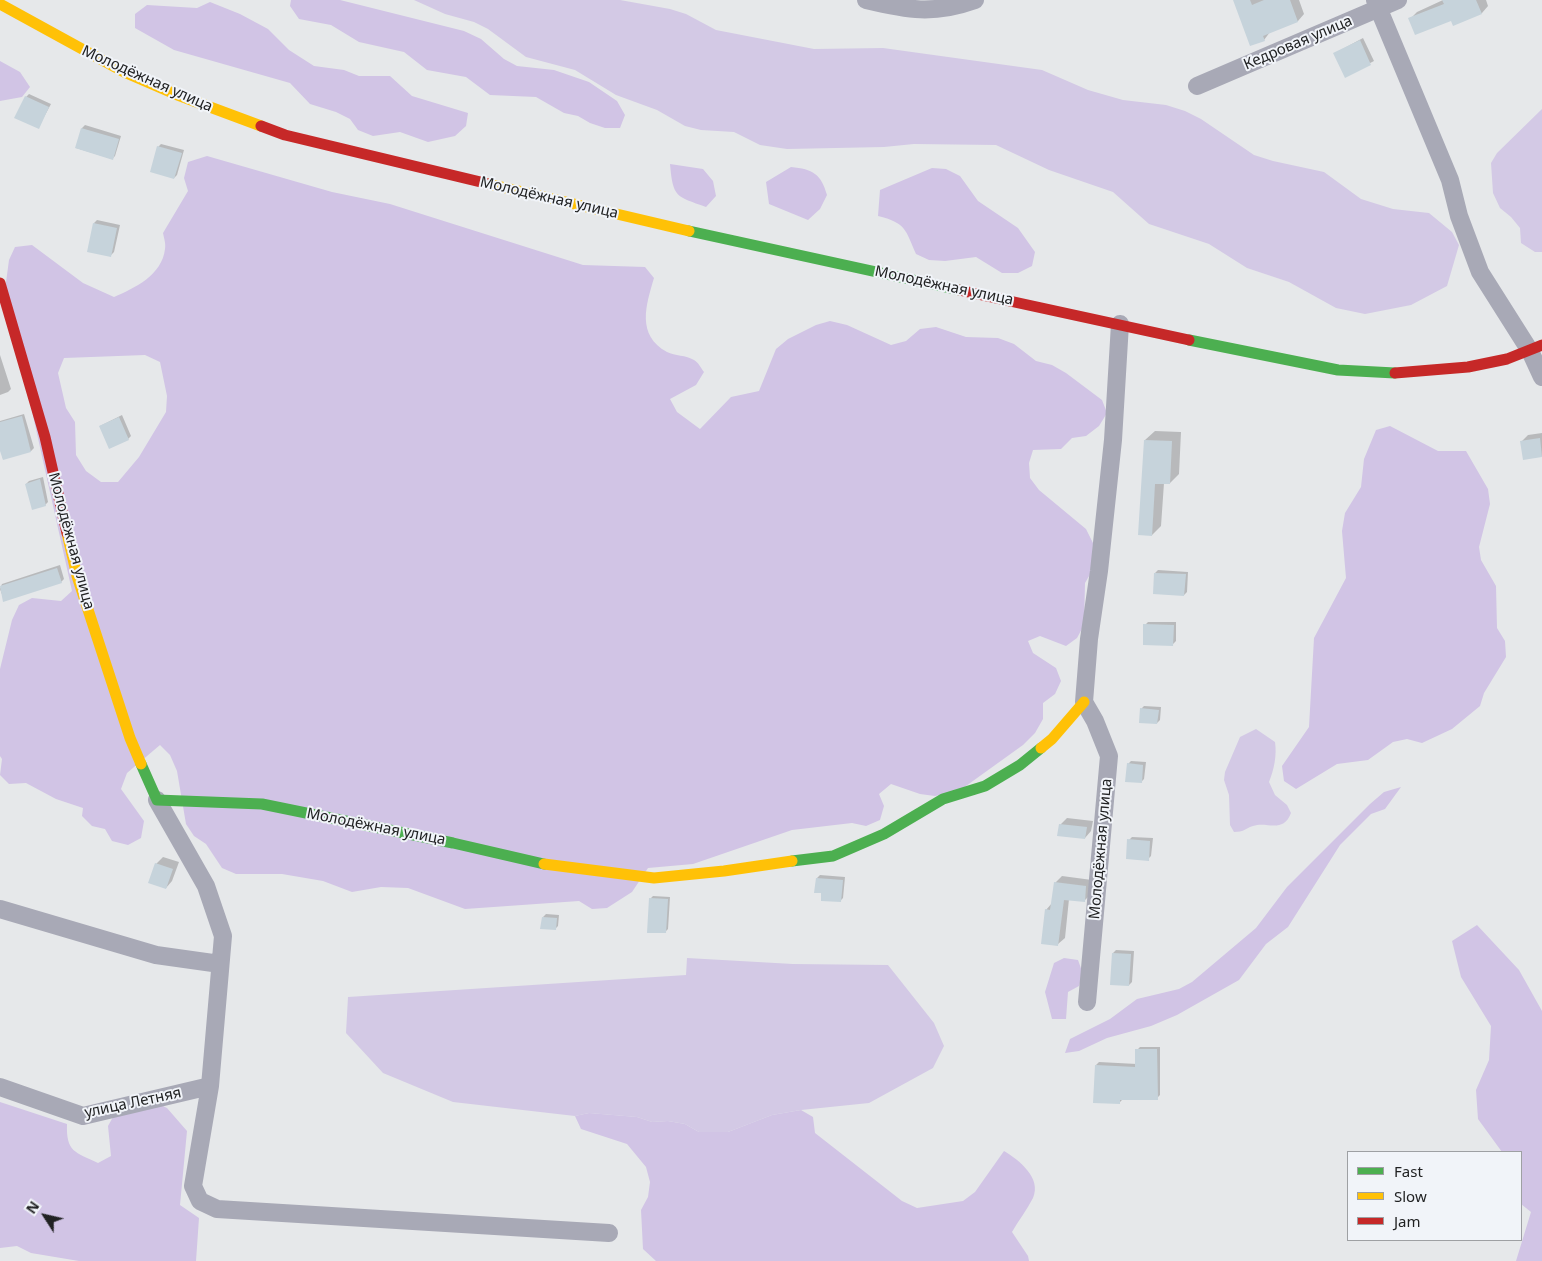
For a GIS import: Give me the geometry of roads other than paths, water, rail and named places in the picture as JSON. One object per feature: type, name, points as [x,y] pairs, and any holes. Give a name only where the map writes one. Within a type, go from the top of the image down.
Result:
[{"type":"street","points":[[866,0],[901,9],[931,11],[959,6],[975,0]]},
{"type":"street","name":"Кедровая улица","points":[[1198,86],[1376,4],[1398,0]]},
{"type":"street","name":"Молодёжная улица","points":[[0,4],[124,72],[174,94],[285,135],[705,235],[1224,348],[1330,369],[1385,374],[1425,372],[1468,367],[1507,359],[1536,348]]},
{"type":"street","points":[[1376,4],[1450,180],[1459,216],[1480,272],[1536,348],[1542,377]]},
{"type":"street","name":"Молодёжная улица","points":[[0,283],[45,437],[77,576],[130,738],[157,800],[262,804],[555,865],[654,878],[724,871],[833,856],[884,834],[943,799],[985,786],[1020,765],[1052,739],[1084,702],[1095,721],[1109,756],[1087,1002]]},
{"type":"street","points":[[1084,702],[1089,639],[1099,571],[1113,440],[1120,324]]},
{"type":"street","points":[[157,800],[206,886],[223,936],[210,1086],[193,1186],[200,1201],[217,1210],[609,1233]]},
{"type":"street","points":[[0,909],[156,954],[220,964]]},
{"type":"street","name":"улица Летняя","points":[[0,1087],[83,1116],[210,1086]]}]
